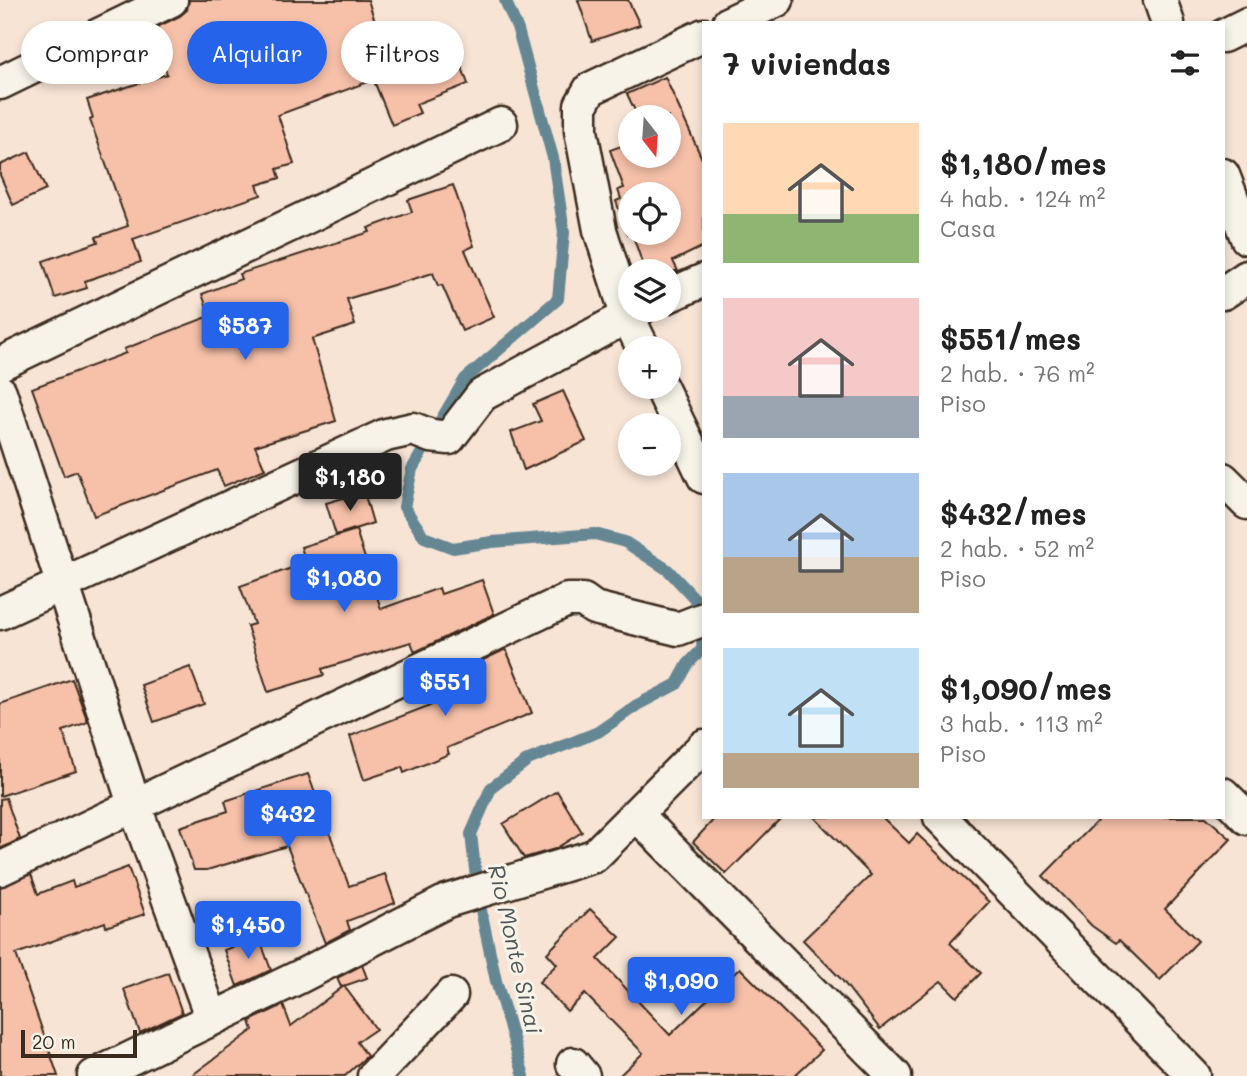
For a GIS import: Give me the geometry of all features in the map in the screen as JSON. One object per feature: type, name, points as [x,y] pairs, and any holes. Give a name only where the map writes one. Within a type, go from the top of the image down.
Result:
[{"type":"street","points":[[0,83],[172,0]]},
{"type":"street","points":[[733,21],[777,0]]},
{"type":"street","points":[[1160,0],[1167,21]]},
{"type":"street","points":[[1225,35],[1247,24]]},
{"type":"street","points":[[618,275],[600,230],[581,131],[581,105],[590,89],[702,36]]},
{"type":"street","points":[[0,364],[501,124]]},
{"type":"street","points":[[1225,180],[1247,238]]},
{"type":"street","points":[[1225,292],[1247,277]]},
{"type":"street","points":[[681,290],[702,280]]},
{"type":"street","points":[[0,613],[386,435],[413,429],[431,436],[449,438],[482,395],[618,320]]},
{"type":"street","points":[[0,392],[134,804],[212,1019]]},
{"type":"street","points":[[667,399],[702,473]]},
{"type":"street","points":[[1225,481],[1247,503]]},
{"type":"street","points":[[0,869],[567,600],[583,600],[594,608],[691,624]]},
{"type":"street","points":[[94,1076],[447,901],[594,856],[702,748]]},
{"type":"street","points":[[1225,796],[1247,818]]},
{"type":"street","points":[[637,815],[895,1076]]},
{"type":"street","points":[[942,819],[1194,1076]]},
{"type":"street","points":[[374,1076],[451,995]]},
{"type":"building","points":[[189,0],[368,0],[375,21],[341,21],[341,84],[362,84],[278,115],[294,164],[277,169],[280,178],[257,185],[261,195],[133,239],[141,262],[85,281],[87,288],[55,298],[43,261],[98,242],[96,237],[128,226],[90,120],[93,118],[87,100],[136,84],[173,84],[173,21],[170,21],[187,10]]},
{"type":"building","points":[[578,0],[628,0],[640,25],[592,41]]},
{"type":"building","points":[[464,73],[468,84],[416,104],[420,113],[392,125],[375,84],[464,84]]},
{"type":"building","points":[[665,77],[678,105],[632,105],[627,94]]},
{"type":"building","points":[[681,112],[702,159],[702,247],[677,259],[641,259],[636,245],[681,245],[681,182],[622,182],[610,150],[618,147],[618,168],[681,168]]},
{"type":"building","points":[[29,152],[46,190],[13,205],[0,175],[0,165]]},
{"type":"building","points":[[453,185],[474,246],[465,250],[494,317],[462,331],[442,285],[438,286],[433,273],[347,299],[355,325],[312,339],[336,421],[255,446],[265,469],[224,486],[217,470],[94,516],[77,471],[64,476],[32,388],[126,353],[124,349],[210,316],[202,294],[241,279],[239,274],[370,232],[368,228],[412,212],[408,200]]},
{"type":"building","points":[[563,391],[586,441],[524,470],[511,432],[541,421],[533,404]]},
{"type":"building","points":[[364,492],[373,523],[336,535],[326,503]]},
{"type":"building","points":[[356,530],[381,609],[439,588],[441,594],[482,580],[494,614],[415,652],[411,642],[322,669],[324,675],[268,692],[247,626],[254,624],[240,586],[306,563],[301,547]]},
{"type":"building","points":[[506,649],[532,713],[447,748],[449,754],[404,773],[402,767],[364,780],[350,736],[436,703],[429,686]]},
{"type":"building","points":[[190,667],[204,704],[154,722],[141,685]]},
{"type":"building","points":[[72,679],[88,722],[63,731],[76,771],[0,796],[0,704]]},
{"type":"building","points":[[308,774],[349,886],[385,874],[395,903],[347,921],[350,930],[325,943],[287,846],[207,870],[194,870],[180,827],[228,811],[225,801]]},
{"type":"building","points":[[557,791],[582,832],[555,849],[524,858],[503,824]]},
{"type":"building","points":[[6,798],[20,839],[0,849],[0,799]]},
{"type":"building","points":[[714,819],[780,819],[726,874],[693,842]]},
{"type":"building","points":[[816,819],[884,819],[909,843],[917,834],[989,902],[950,943],[981,973],[957,997],[941,981],[880,1029],[841,979],[803,940],[871,875]]},
{"type":"building","points":[[1099,819],[1208,819],[1231,839],[1165,909],[1198,941],[1160,980],[1119,940],[1116,943],[1092,926],[1043,876]]},
{"type":"building","points":[[128,867],[145,914],[106,927],[105,922],[16,954],[58,1076],[0,1076],[0,887],[31,874],[38,894],[72,881],[74,887]]},
{"type":"building","points":[[590,909],[620,937],[598,959],[670,1035],[740,968],[822,1050],[794,1076],[619,1076],[643,1053],[585,994],[567,1011],[539,982],[557,964],[547,953]]},
{"type":"building","points":[[259,937],[271,970],[237,986],[224,950]]},
{"type":"building","points":[[362,965],[367,978],[341,987],[337,978]]},
{"type":"building","points":[[168,973],[182,1013],[140,1033],[124,989]]},
{"type":"building","points":[[344,986],[376,1029],[357,1042],[367,1056],[345,1076],[191,1076],[253,1030],[250,1021],[283,1005],[291,1026]]},
{"type":"waterway","name":"Rio Monte Sinai","points":[[505,0],[518,30],[553,158],[564,232],[558,299],[465,379],[412,469],[404,507],[424,537],[453,548],[492,542],[595,534],[625,542],[668,570],[695,599],[702,642]]},
{"type":"waterway","name":"Rio Monte Sinai","points":[[524,1076],[496,981],[478,896],[471,834],[491,788],[528,760],[598,732],[637,705],[677,684],[688,664],[702,649]]}]
